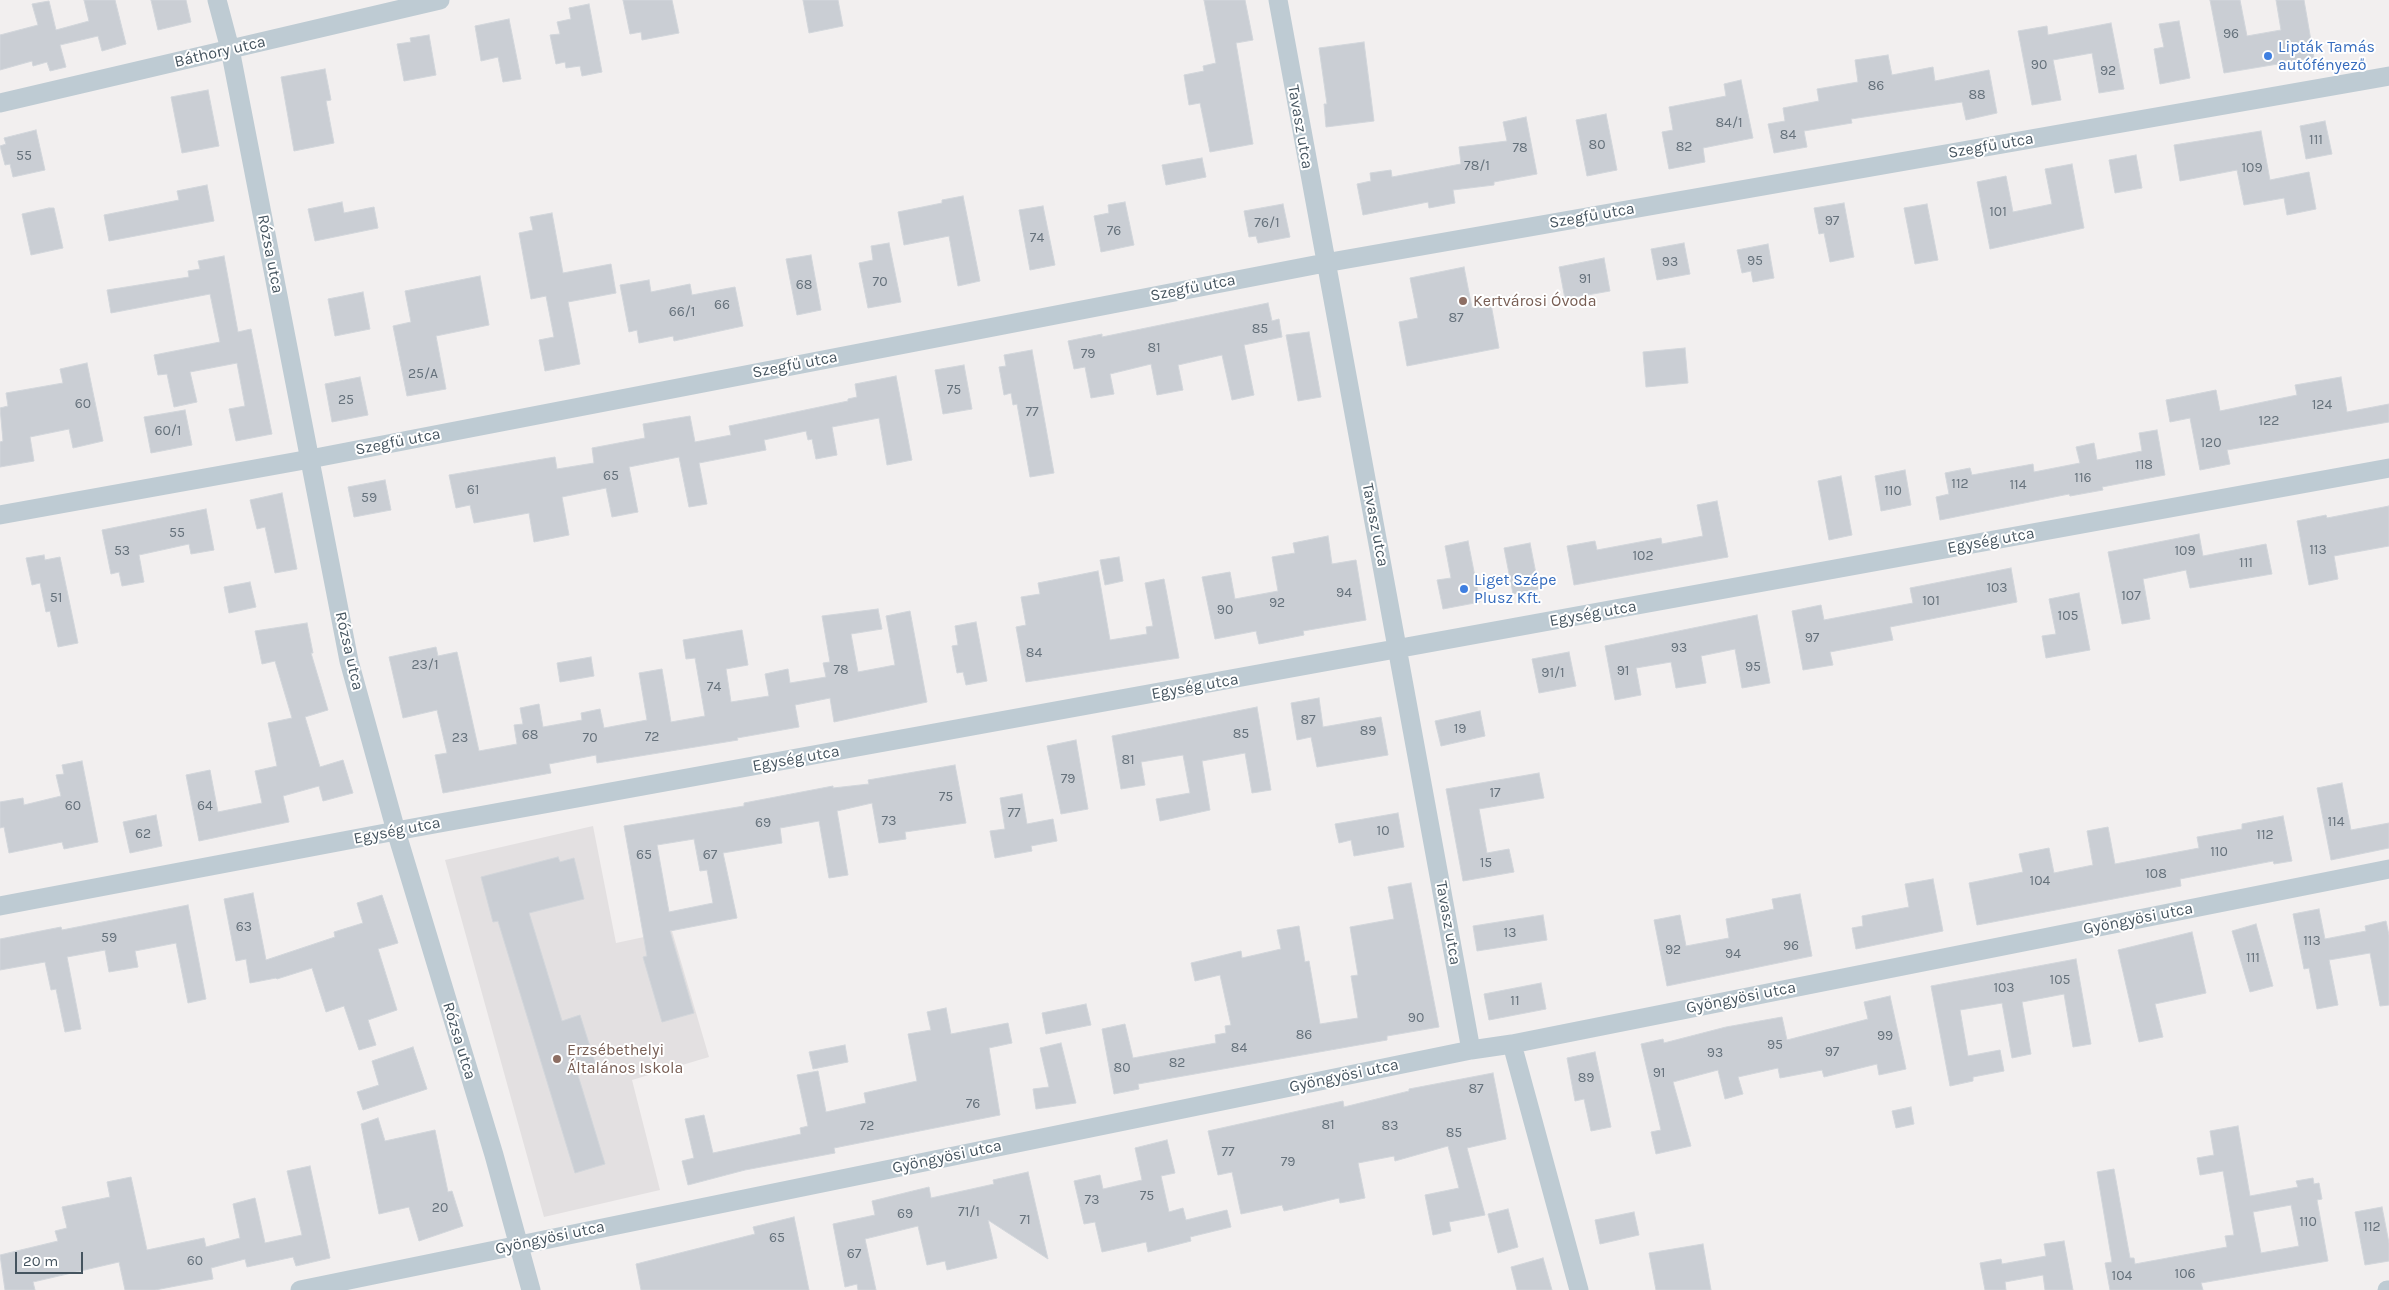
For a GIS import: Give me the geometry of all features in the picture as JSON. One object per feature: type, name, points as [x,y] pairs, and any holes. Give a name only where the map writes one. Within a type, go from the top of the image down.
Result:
[{"type":"street","name":"Rózsa utca","points":[[217,0],[230,49],[349,661],[396,831],[520,1244],[531,1290]]},
{"type":"street","name":"Báthory utca","points":[[0,103],[440,0]]},
{"type":"street","name":"Tavasz utca","points":[[1278,0],[1471,1050]]},
{"type":"street","name":"Szegfű utca","points":[[0,515],[310,459],[1325,263],[2389,76]]},
{"type":"street","name":"Egység utca","points":[[0,906],[396,831],[1399,650],[2389,468]]},
{"type":"street","name":"Gyöngyösi utca","points":[[300,1290],[1471,1050],[1512,1044],[2389,869]]},
{"type":"street","points":[[1512,1044],[1579,1290]]},
{"type":"shaded area","points":[[593,826],[616,943],[672,931],[709,1057],[632,1080],[660,1190],[544,1217],[445,860]]},
{"type":"building","points":[[84,0],[115,0],[126,44],[102,51],[98,36],[60,45],[66,67],[50,71],[47,62],[33,66],[32,61],[0,70],[0,35],[38,25],[32,4],[49,1],[56,30],[89,21]]},
{"type":"building","points":[[151,0],[186,0],[191,22],[158,30]]},
{"type":"building","points":[[623,0],[672,0],[679,33],[642,40],[641,32],[630,34]]},
{"type":"building","points":[[803,0],[838,0],[843,26],[809,33]]},
{"type":"building","points":[[1204,0],[1245,0],[1253,40],[1236,43],[1253,144],[1210,152],[1200,103],[1189,105],[1184,75],[1204,71],[1203,66],[1216,63]]},
{"type":"building","points":[[2210,0],[2240,0],[2247,36],[2281,30],[2276,0],[2304,0],[2314,58],[2224,73]]},
{"type":"building","points":[[589,4],[602,72],[582,76],[580,66],[566,68],[565,62],[556,64],[550,35],[560,34],[557,22],[571,19],[569,8]]},
{"type":"building","points":[[509,19],[521,79],[503,82],[498,57],[481,61],[475,26]]},
{"type":"building","points":[[2179,21],[2190,78],[2160,84],[2154,49],[2164,47],[2159,24]]},
{"type":"building","points":[[2111,23],[2124,89],[2099,93],[2092,53],[2053,60],[2061,100],[2032,105],[2018,31],[2047,26],[2048,35]]},
{"type":"building","points":[[429,35],[436,75],[404,81],[397,44],[411,42],[410,38]]},
{"type":"building","points":[[1364,42],[1374,121],[1326,127],[1324,104],[1327,104],[1319,48]]},
{"type":"building","points":[[1888,55],[1892,75],[1933,67],[1935,81],[1989,70],[1997,113],[1966,120],[1962,102],[1851,119],[1852,123],[1804,131],[1807,147],[1774,153],[1768,124],[1785,121],[1783,108],[1819,101],[1817,89],[1858,82],[1855,60]]},
{"type":"building","points":[[325,69],[331,100],[326,101],[334,143],[294,151],[281,77]]},
{"type":"building","points":[[1741,80],[1753,138],[1703,148],[1705,162],[1669,169],[1662,132],[1673,130],[1669,107],[1726,96],[1724,84]]},
{"type":"building","points":[[208,90],[219,146],[182,153],[171,97]]},
{"type":"building","points":[[1606,114],[1617,170],[1587,176],[1576,120]]},
{"type":"building","points":[[1526,117],[1537,174],[1494,182],[1494,185],[1453,190],[1455,203],[1429,208],[1428,202],[1363,215],[1357,184],[1371,181],[1370,173],[1391,170],[1392,177],[1461,164],[1459,147],[1507,141],[1503,122]]},
{"type":"building","points":[[2325,121],[2332,154],[2306,159],[2300,126]]},
{"type":"building","points":[[36,130],[45,170],[13,177],[10,164],[5,165],[0,146],[6,144],[4,138]]},
{"type":"building","points":[[2261,131],[2270,180],[2309,172],[2316,209],[2287,215],[2284,198],[2244,205],[2237,170],[2180,181],[2174,145]]},
{"type":"building","points":[[2136,155],[2142,188],[2115,193],[2109,160]]},
{"type":"building","points":[[1202,158],[1206,177],[1166,185],[1162,165]]},
{"type":"building","points":[[2072,164],[2084,228],[1990,249],[1977,182],[2006,176],[2013,212],[2052,204],[2045,169]]},
{"type":"building","points":[[207,185],[214,221],[109,241],[104,215],[179,200],[177,191]]},
{"type":"building","points":[[963,196],[980,281],[958,286],[949,236],[904,245],[898,212],[942,203],[942,200]]},
{"type":"building","points":[[342,202],[344,213],[374,207],[378,228],[315,241],[308,209]]},
{"type":"building","points":[[1125,202],[1134,245],[1101,252],[1094,216],[1109,213],[1108,205]]},
{"type":"building","points":[[1844,203],[1854,257],[1830,262],[1824,233],[1819,234],[1814,208]]},
{"type":"building","points":[[1283,204],[1290,237],[1258,243],[1256,236],[1249,237],[1244,211]]},
{"type":"building","points":[[1927,204],[1938,260],[1915,264],[1904,208]]},
{"type":"building","points":[[1043,206],[1055,265],[1030,270],[1019,210]]},
{"type":"building","points":[[54,208],[63,248],[31,255],[22,214]]},
{"type":"building","points":[[552,213],[563,273],[611,264],[616,293],[568,302],[580,364],[545,371],[539,340],[554,337],[546,296],[531,299],[519,233],[533,230],[530,217]]},
{"type":"building","points":[[889,243],[901,302],[868,308],[859,263],[873,260],[871,246]]},
{"type":"building","points":[[1684,243],[1690,274],[1657,280],[1651,249]]},
{"type":"building","points":[[1768,244],[1774,278],[1753,282],[1751,271],[1742,273],[1737,250]]},
{"type":"building","points":[[811,255],[821,310],[797,315],[786,259]]},
{"type":"building","points":[[224,256],[238,332],[251,329],[272,434],[236,441],[229,409],[245,406],[237,363],[190,372],[197,402],[174,407],[167,374],[158,375],[154,355],[220,342],[210,294],[111,313],[107,290],[189,277],[188,271],[200,269],[198,261]]},
{"type":"building","points":[[1604,258],[1610,291],[1565,299],[1559,267]]},
{"type":"building","points":[[1464,267],[1472,308],[1491,304],[1499,348],[1407,366],[1399,322],[1418,318],[1410,278]]},
{"type":"building","points":[[480,276],[489,325],[436,336],[446,389],[407,396],[393,326],[411,322],[405,291]]},
{"type":"building","points":[[649,280],[651,292],[690,284],[692,295],[735,287],[743,326],[674,341],[673,336],[639,343],[637,330],[629,332],[620,285]]},
{"type":"building","points":[[363,292],[370,329],[335,336],[328,299]]},
{"type":"building","points":[[1268,303],[1272,321],[1279,319],[1282,337],[1244,345],[1254,395],[1232,400],[1222,355],[1178,365],[1183,390],[1157,395],[1151,364],[1110,374],[1114,394],[1091,398],[1085,367],[1074,369],[1068,341],[1102,334],[1102,337]]},
{"type":"building","points":[[1309,332],[1321,397],[1298,401],[1286,335]]},
{"type":"building","points":[[1685,348],[1688,383],[1646,387],[1643,352]]},
{"type":"building","points":[[1032,350],[1054,473],[1030,477],[1017,404],[1013,405],[1011,393],[1004,395],[999,367],[1006,366],[1004,355]]},
{"type":"building","points":[[87,363],[103,441],[73,448],[69,429],[30,437],[34,461],[0,467],[0,442],[3,441],[0,408],[8,406],[6,393],[63,383],[60,369]]},
{"type":"building","points":[[964,365],[972,409],[943,414],[935,370]]},
{"type":"building","points":[[896,376],[912,460],[887,465],[879,418],[832,427],[837,455],[816,459],[812,439],[808,440],[806,431],[764,440],[766,450],[699,463],[707,504],[689,507],[679,457],[629,467],[638,512],[612,517],[606,488],[562,497],[569,535],[534,542],[529,513],[474,523],[470,505],[456,508],[449,475],[555,457],[557,469],[594,463],[592,448],[645,438],[643,424],[690,416],[695,442],[731,435],[729,426],[848,401],[848,399],[857,397],[855,384]]},
{"type":"building","points":[[360,377],[368,415],[332,422],[325,384]]},
{"type":"building","points":[[2341,377],[2347,412],[2389,404],[2389,422],[2227,450],[2230,464],[2200,470],[2190,418],[2170,422],[2166,400],[2216,390],[2220,411],[2297,395],[2295,385]]},
{"type":"building","points":[[185,410],[192,445],[151,453],[144,417]]},
{"type":"building","points":[[2157,430],[2165,475],[2102,487],[2103,490],[2070,496],[2069,494],[1940,520],[1936,497],[1949,494],[1945,473],[1970,468],[1972,475],[2033,464],[2034,472],[2080,463],[2076,447],[2094,443],[2097,460],[2142,451],[2139,433]]},
{"type":"building","points":[[1905,470],[1911,505],[1881,511],[1875,476]]},
{"type":"building","points":[[1841,476],[1852,535],[1829,540],[1818,481]]},
{"type":"building","points":[[385,480],[391,510],[354,517],[348,487]]},
{"type":"building","points":[[282,493],[297,569],[275,573],[265,527],[257,529],[250,500]]},
{"type":"building","points":[[1717,501],[1728,557],[1574,585],[1567,546],[1595,541],[1597,550],[1661,538],[1662,544],[1703,536],[1697,505]]},
{"type":"building","points":[[2389,506],[2389,546],[2334,556],[2338,579],[2309,585],[2297,521],[2326,515],[2327,518]]},
{"type":"building","points":[[206,509],[214,550],[191,554],[189,544],[139,555],[144,582],[122,586],[119,572],[111,574],[102,530]]},
{"type":"building","points":[[2199,534],[2203,556],[2266,544],[2272,574],[2190,588],[2186,570],[2143,579],[2150,619],[2122,624],[2108,552]]},
{"type":"building","points":[[1328,536],[1332,564],[1356,560],[1366,620],[1303,631],[1304,635],[1259,644],[1256,631],[1215,639],[1202,577],[1230,572],[1235,599],[1278,591],[1272,557],[1295,553],[1293,543]]},
{"type":"building","points":[[1468,541],[1480,602],[1443,609],[1437,580],[1451,578],[1445,546]]},
{"type":"building","points":[[1530,543],[1539,589],[1513,594],[1504,548]]},
{"type":"building","points":[[44,555],[45,560],[60,557],[78,643],[58,647],[50,611],[46,612],[40,583],[32,585],[26,558]]},
{"type":"building","points":[[1119,557],[1123,581],[1105,585],[1100,560]]},
{"type":"building","points":[[2011,568],[2017,602],[1890,627],[1893,640],[1830,652],[1833,665],[1803,670],[1792,611],[1821,605],[1824,620],[1913,603],[1910,588]]},
{"type":"building","points":[[1098,571],[1110,640],[1147,634],[1146,627],[1153,626],[1145,583],[1164,579],[1179,658],[1026,682],[1016,627],[1026,625],[1021,597],[1040,594],[1038,583]]},
{"type":"building","points":[[250,582],[256,607],[229,613],[224,587]]},
{"type":"building","points":[[2079,593],[2090,650],[2046,658],[2042,636],[2056,634],[2049,599]]},
{"type":"building","points":[[878,609],[882,629],[851,634],[858,672],[895,665],[886,616],[910,611],[927,702],[834,722],[830,698],[795,705],[799,727],[737,738],[738,740],[597,763],[596,755],[549,764],[551,773],[443,793],[435,755],[447,753],[437,710],[403,718],[389,657],[436,647],[438,656],[457,652],[479,751],[517,744],[514,725],[523,724],[520,708],[539,704],[543,727],[582,720],[581,713],[600,709],[604,728],[647,720],[639,673],[662,669],[671,722],[705,716],[695,658],[686,659],[683,640],[742,630],[748,665],[726,669],[731,702],[769,696],[765,674],[788,669],[790,683],[826,677],[823,663],[830,662],[822,616]]},
{"type":"building","points":[[1757,615],[1770,683],[1742,688],[1735,649],[1701,656],[1706,683],[1676,688],[1671,662],[1636,668],[1641,695],[1615,700],[1605,646]]},
{"type":"building","points":[[976,622],[987,681],[966,685],[963,672],[957,673],[952,646],[958,645],[955,626]]},
{"type":"building","points":[[307,623],[313,653],[311,653],[328,710],[305,717],[320,767],[343,760],[353,793],[323,801],[319,786],[283,796],[289,822],[199,841],[186,775],[210,770],[218,812],[262,803],[255,771],[277,766],[268,723],[292,718],[275,661],[262,664],[255,631]]},
{"type":"building","points":[[1569,652],[1576,686],[1539,693],[1532,659]]},
{"type":"building","points":[[591,657],[594,676],[560,682],[557,663]]},
{"type":"building","points":[[1319,698],[1323,727],[1381,717],[1388,755],[1317,767],[1311,737],[1297,740],[1291,703]]},
{"type":"building","points":[[1257,707],[1271,790],[1252,793],[1245,753],[1202,761],[1210,810],[1160,821],[1156,799],[1190,793],[1183,755],[1141,762],[1145,785],[1121,789],[1112,736]]},
{"type":"building","points":[[1480,711],[1485,736],[1441,746],[1435,721]]},
{"type":"building","points":[[1076,740],[1088,809],[1061,814],[1047,746]]},
{"type":"building","points":[[82,761],[98,842],[64,849],[62,842],[9,853],[4,827],[0,828],[0,802],[23,798],[24,805],[61,796],[56,775],[64,774],[62,765]]},
{"type":"building","points":[[955,765],[966,823],[905,832],[906,839],[879,843],[872,803],[837,811],[848,875],[829,878],[819,821],[780,828],[782,843],[723,853],[737,918],[670,931],[694,1013],[662,1022],[643,957],[647,956],[624,826],[744,806],[744,803],[833,786],[833,788],[869,784],[868,780]],"holes":[[[694,839],[700,871],[707,870],[713,903],[669,912],[657,845]]]},
{"type":"building","points":[[1539,773],[1544,798],[1479,809],[1487,853],[1509,849],[1514,872],[1463,881],[1446,789]]},
{"type":"building","points":[[2342,783],[2351,830],[2389,823],[2389,848],[2331,860],[2317,788]]},
{"type":"building","points":[[1022,794],[1027,824],[1053,819],[1057,841],[1031,846],[1032,851],[995,858],[990,831],[1005,829],[1000,798]]},
{"type":"building","points":[[1398,813],[1404,847],[1354,856],[1351,840],[1339,843],[1335,824]]},
{"type":"building","points":[[156,815],[162,846],[130,853],[123,822]]},
{"type":"building","points":[[2283,816],[2292,861],[2274,864],[2273,861],[2180,879],[2181,886],[1977,925],[1969,883],[2023,872],[2019,854],[2049,848],[2054,873],[2093,865],[2087,831],[2108,827],[2115,864],[2199,848],[2197,837],[2242,829],[2242,824]]},
{"type":"building","points":[[558,857],[560,862],[574,858],[584,899],[529,913],[562,1021],[580,1015],[596,1066],[577,1072],[605,1164],[575,1173],[498,921],[493,922],[481,877]]},
{"type":"building","points":[[1933,879],[1943,931],[1856,949],[1852,928],[1863,926],[1862,916],[1909,907],[1905,884]]},
{"type":"building","points":[[1411,883],[1439,1027],[1387,1036],[1387,1040],[1138,1084],[1139,1089],[1114,1094],[1102,1029],[1125,1024],[1133,1058],[1216,1043],[1215,1035],[1226,1033],[1225,1026],[1231,1025],[1220,975],[1195,981],[1191,963],[1241,951],[1242,958],[1281,949],[1277,930],[1299,926],[1305,962],[1309,961],[1320,1024],[1358,1018],[1351,976],[1358,975],[1350,927],[1394,919],[1388,887]]},
{"type":"building","points":[[253,893],[266,960],[335,937],[334,932],[363,923],[357,903],[382,895],[398,943],[378,949],[397,1010],[368,1020],[376,1045],[359,1050],[344,1006],[326,1012],[312,968],[277,979],[250,983],[246,959],[236,961],[224,899]]},
{"type":"building","points":[[1800,894],[1812,956],[1667,986],[1654,920],[1680,915],[1686,946],[1729,938],[1726,919],[1774,909],[1772,899]]},
{"type":"building","points":[[188,905],[206,999],[188,1003],[176,943],[135,951],[138,967],[109,972],[105,950],[67,957],[81,1029],[65,1032],[56,989],[51,990],[45,962],[0,970],[0,939],[61,927],[62,930]]},
{"type":"building","points":[[2319,909],[2325,939],[2366,931],[2365,926],[2386,921],[2389,935],[2389,1005],[2380,1006],[2370,953],[2329,960],[2338,1005],[2317,1009],[2309,968],[2304,969],[2293,914]]},
{"type":"building","points":[[1543,915],[1547,940],[1477,951],[1473,926]]},
{"type":"building","points":[[2256,924],[2273,986],[2250,992],[2232,931]]},
{"type":"building","points":[[2192,932],[2206,993],[2155,1004],[2163,1037],[2139,1042],[2118,950]]},
{"type":"building","points":[[2076,959],[2091,1044],[2073,1047],[2064,994],[2022,1002],[2031,1054],[2012,1058],[2002,1003],[1960,1010],[1968,1056],[2000,1050],[2004,1071],[1973,1077],[1973,1081],[1950,1086],[1931,986]]},
{"type":"building","points":[[1541,983],[1546,1009],[1489,1020],[1484,994]]},
{"type":"building","points":[[1890,996],[1906,1069],[1879,1075],[1877,1064],[1824,1077],[1822,1070],[1780,1078],[1778,1068],[1738,1077],[1743,1094],[1725,1099],[1718,1070],[1673,1082],[1691,1146],[1656,1154],[1651,1132],[1661,1130],[1641,1044],[1663,1039],[1664,1043],[1726,1027],[1782,1017],[1787,1040],[1868,1019],[1864,1002]]},
{"type":"building","points":[[1086,1004],[1091,1025],[1046,1034],[1042,1013]]},
{"type":"building","points":[[946,1008],[951,1034],[1008,1023],[1012,1043],[989,1048],[1000,1115],[834,1148],[835,1153],[745,1170],[688,1185],[682,1161],[694,1158],[685,1119],[704,1115],[713,1153],[801,1134],[800,1128],[808,1126],[797,1075],[818,1071],[826,1112],[866,1103],[864,1093],[917,1081],[908,1034],[931,1030],[927,1012]]},
{"type":"building","points":[[1061,1043],[1076,1103],[1036,1109],[1033,1089],[1049,1087],[1040,1048]]},
{"type":"building","points":[[845,1045],[848,1062],[813,1069],[809,1052]]},
{"type":"building","points":[[413,1047],[427,1089],[363,1110],[357,1092],[379,1085],[372,1061]]},
{"type":"building","points":[[1595,1052],[1611,1127],[1591,1131],[1584,1099],[1575,1101],[1567,1058]]},
{"type":"building","points":[[1493,1073],[1506,1139],[1467,1148],[1485,1215],[1449,1222],[1451,1231],[1433,1235],[1425,1195],[1459,1188],[1448,1146],[1395,1161],[1394,1156],[1358,1163],[1365,1198],[1340,1203],[1339,1198],[1284,1211],[1282,1205],[1241,1214],[1232,1172],[1218,1175],[1208,1131],[1343,1101],[1344,1107],[1409,1091],[1409,1089]]},
{"type":"building","points":[[1911,1107],[1914,1124],[1896,1128],[1892,1111]]},
{"type":"building","points":[[378,1118],[385,1141],[435,1130],[448,1192],[452,1191],[463,1226],[419,1241],[409,1207],[379,1214],[361,1124]]},
{"type":"building","points":[[2238,1126],[2250,1196],[2298,1187],[2296,1181],[2313,1178],[2314,1184],[2319,1183],[2322,1199],[2317,1200],[2328,1261],[2201,1283],[2203,1290],[2110,1290],[2105,1263],[2112,1262],[2097,1172],[2114,1169],[2130,1258],[2134,1258],[2135,1264],[2227,1247],[2225,1236],[2234,1235],[2223,1171],[2200,1175],[2197,1158],[2214,1155],[2210,1131]],"holes":[[[2291,1205],[2299,1246],[2261,1253],[2253,1212]]]},
{"type":"building","points":[[1167,1140],[1175,1173],[1161,1176],[1169,1212],[1183,1208],[1186,1220],[1227,1210],[1231,1227],[1190,1237],[1191,1241],[1148,1252],[1146,1242],[1102,1252],[1095,1222],[1084,1224],[1074,1181],[1100,1175],[1103,1189],[1142,1180],[1135,1148]]},
{"type":"building","points":[[310,1166],[330,1258],[296,1266],[293,1257],[247,1267],[245,1259],[211,1268],[213,1279],[155,1290],[125,1290],[119,1262],[33,1282],[35,1290],[5,1290],[0,1255],[58,1241],[55,1231],[67,1228],[62,1207],[110,1197],[107,1182],[131,1177],[147,1250],[204,1238],[206,1247],[240,1238],[233,1204],[255,1198],[265,1243],[302,1235],[287,1171]]},
{"type":"building","points":[[1028,1172],[1048,1259],[988,1220],[997,1258],[947,1270],[945,1261],[927,1265],[918,1226],[865,1239],[876,1290],[858,1290],[857,1284],[845,1287],[833,1224],[875,1215],[872,1201],[929,1187],[931,1198],[994,1184],[993,1180]]},
{"type":"building","points":[[2382,1207],[2389,1243],[2389,1261],[2365,1265],[2355,1212]]},
{"type":"building","points":[[1508,1209],[1518,1247],[1498,1253],[1488,1214]]},
{"type":"building","points":[[1634,1212],[1639,1235],[1600,1244],[1595,1220]]},
{"type":"building","points":[[794,1217],[809,1290],[641,1290],[636,1264],[755,1234],[753,1227]]},
{"type":"building","points":[[2064,1241],[2073,1290],[2045,1290],[2043,1275],[2005,1282],[2006,1290],[1985,1290],[1980,1263],[2001,1259],[2002,1264],[2046,1256],[2044,1244]]},
{"type":"building","points":[[1703,1244],[1711,1290],[1656,1290],[1649,1253]]},
{"type":"building","points":[[1543,1258],[1552,1290],[1517,1290],[1511,1267]]},
{"type":"place","name":"Lipták Tamás autófényező","points":[[2268,56]]},
{"type":"place","name":"Kertvárosi Óvoda","points":[[1463,301]]},
{"type":"place","name":"Liget Szépe Plusz Kft.","points":[[1464,589]]},
{"type":"place","name":"Erzsébethelyi Általános Iskola","points":[[557,1059]]}]
